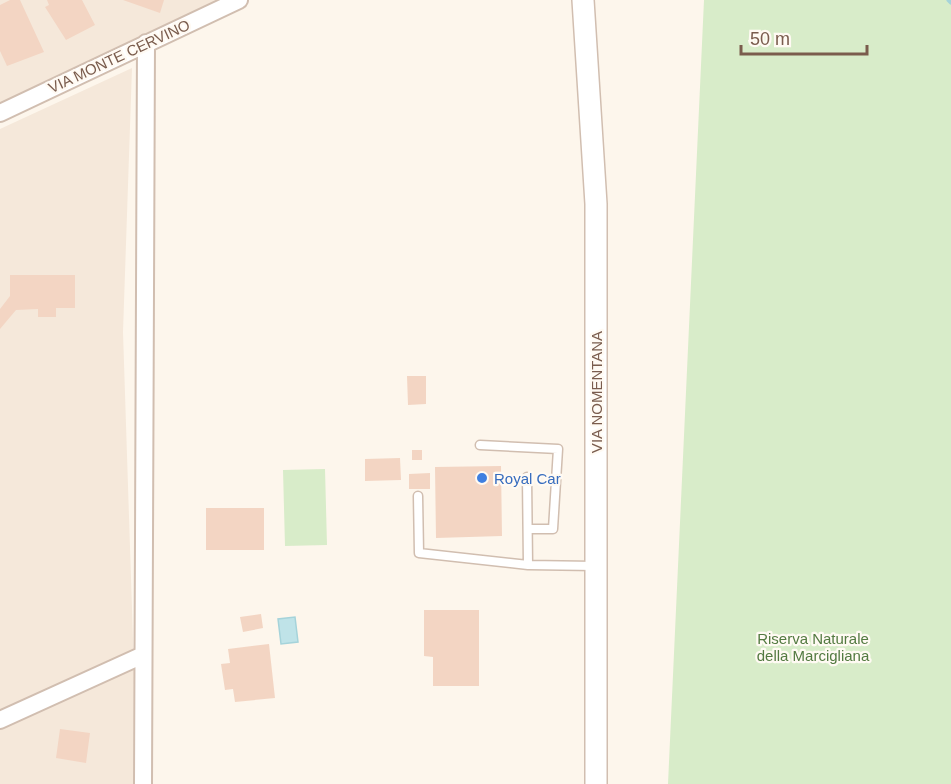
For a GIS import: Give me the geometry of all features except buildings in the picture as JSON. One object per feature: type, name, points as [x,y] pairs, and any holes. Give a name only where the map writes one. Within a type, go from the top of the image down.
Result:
[{"type":"street","name":"VIA MONTE CERVINO","points":[[0,113],[239,0]]},
{"type":"street","name":"VIA NOMENTANA","points":[[583,0],[596,204],[596,784]]},
{"type":"street","points":[[143,784],[146,43]]},
{"type":"street","points":[[0,720],[143,655]]},
{"type":"lane","points":[[480,445],[558,449],[553,529],[529,529]]},
{"type":"lane","points":[[527,477],[528,565]]},
{"type":"lane","points":[[418,496],[419,553],[528,565],[596,566]]},
{"type":"shaded area","points":[[0,0],[224,0],[0,105]]},
{"type":"shaded area","points":[[132,68],[123,332],[134,670],[133,784],[0,784],[0,129]]},
{"type":"green space","name":"Riserva Naturale della Marcigliana","points":[[704,0],[951,0],[951,784],[668,784]]},
{"type":"green space","points":[[325,469],[327,545],[285,546],[283,470]]},
{"type":"water","points":[[295,617],[298,642],[281,644],[278,619]]},
{"type":"place","name":"Royal Car","points":[[482,478]]}]
